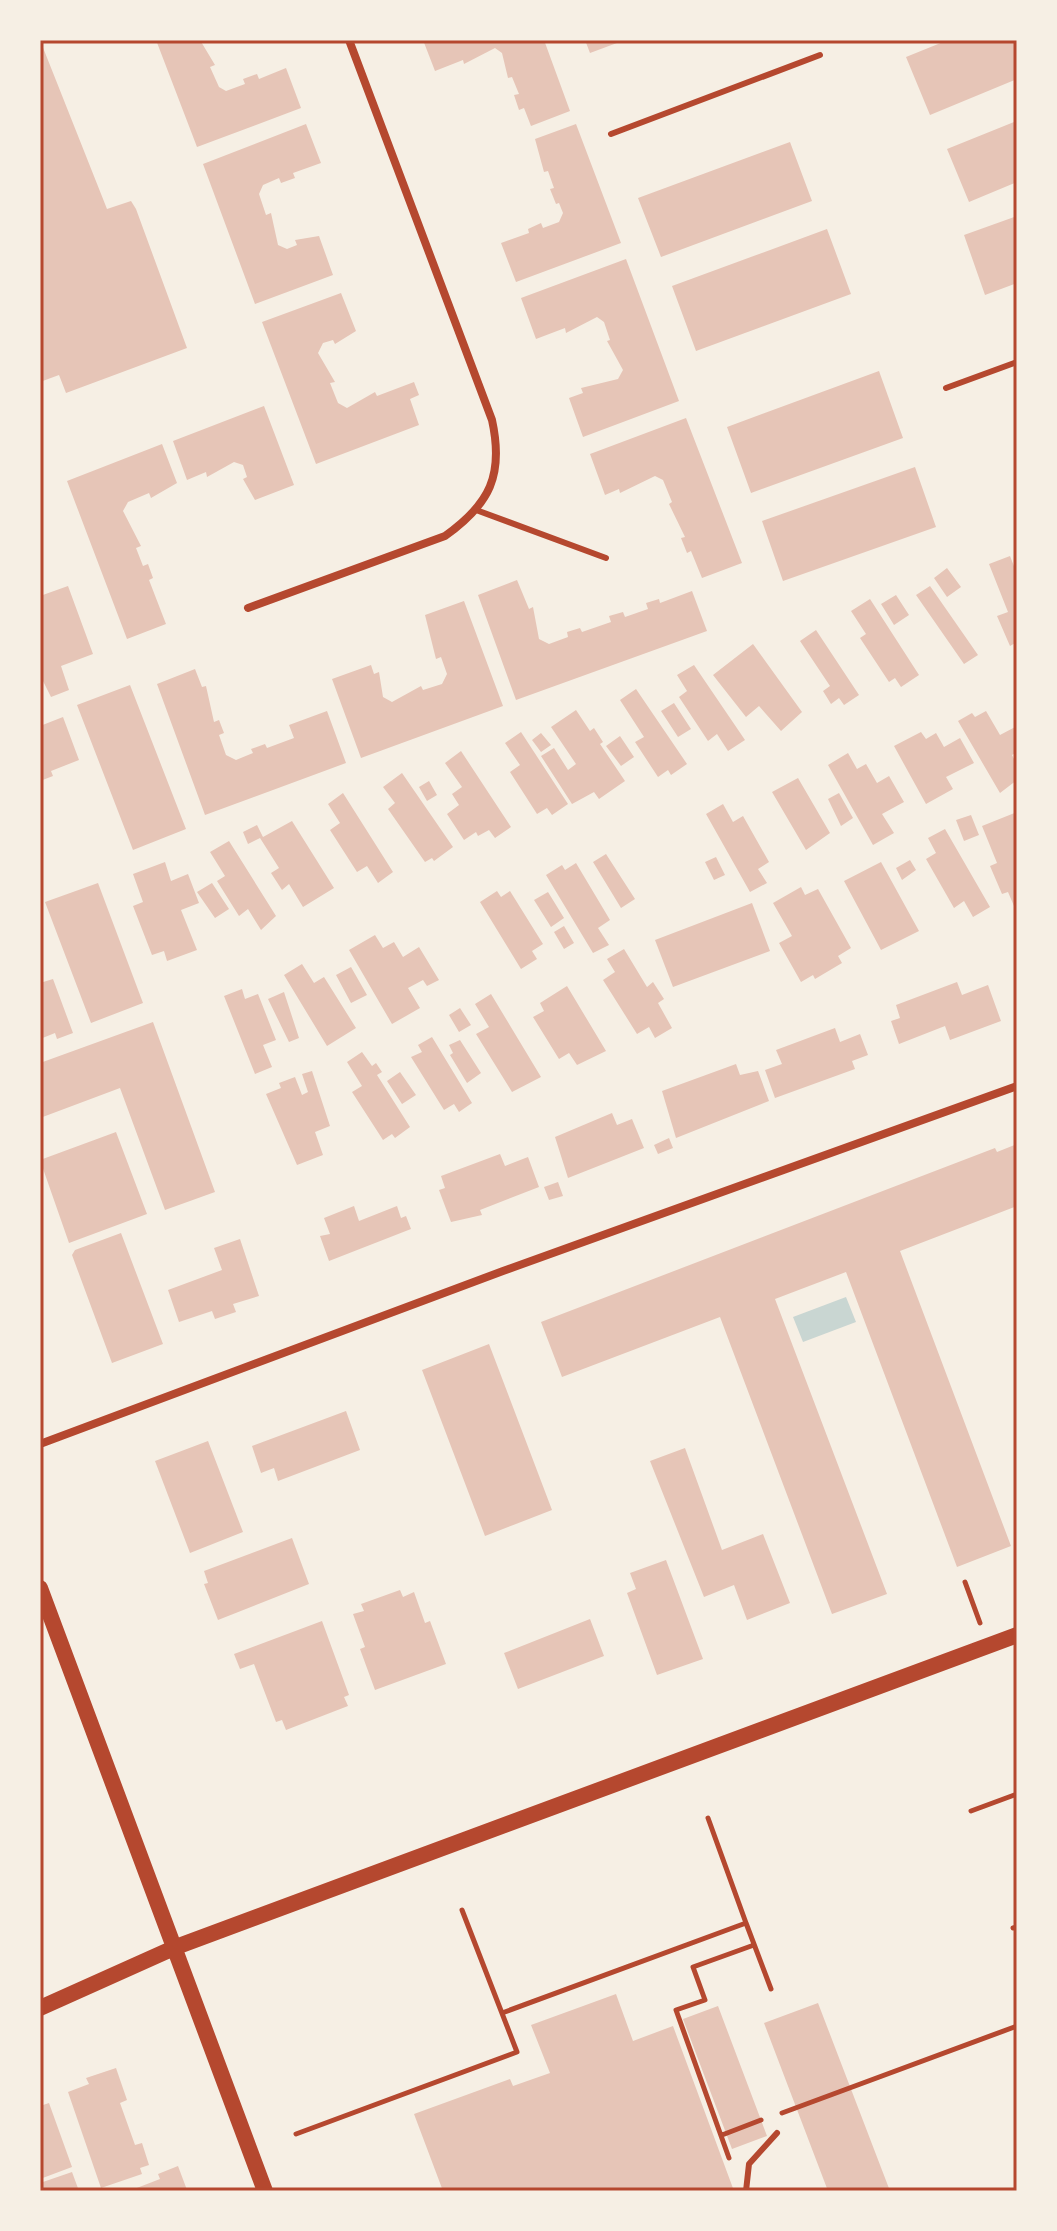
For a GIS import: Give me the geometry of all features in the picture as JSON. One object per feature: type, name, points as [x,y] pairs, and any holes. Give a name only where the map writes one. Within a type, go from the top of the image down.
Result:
[{"type":"main road","points":[[40,1588],[265,2191]]},
{"type":"main road","points":[[40,2008],[176,1947],[1017,1635]]},
{"type":"street","points":[[248,608],[445,536],[485,500],[496,472],[498,446],[492,420],[349,40]]},
{"type":"street","points":[[40,1444],[503,1271],[1017,1086]]},
{"type":"lane","points":[[611,134],[820,55]]},
{"type":"lane","points":[[946,388],[1017,362]]},
{"type":"lane","points":[[476,510],[606,558]]},
{"type":"lane","points":[[746,2191],[749,2164],[777,2133]]},
{"type":"path","points":[[965,1582],[988,1645]]},
{"type":"path","points":[[971,1811],[1017,1794]]},
{"type":"path","points":[[708,1818],[771,1989]]},
{"type":"path","points":[[296,2134],[517,2052],[462,1910]]},
{"type":"path","points":[[502,2013],[746,1923]]},
{"type":"path","points":[[754,1945],[693,1967],[705,2000],[676,2010],[722,2135],[1017,2026]]},
{"type":"shaded area","points":[[846,1297],[856,1322],[803,1342],[793,1317]]},
{"type":"building","points":[[40,40],[107,209],[131,201],[136,209],[187,348],[66,393],[59,375],[40,382]]},
{"type":"building","points":[[156,40],[200,40],[215,65],[210,67],[219,87],[226,91],[245,84],[243,79],[257,74],[259,79],[286,68],[301,108],[197,147]]},
{"type":"building","points":[[423,40],[544,40],[570,111],[531,126],[524,108],[519,110],[514,95],[519,94],[512,77],[508,78],[502,53],[495,48],[464,64],[463,60],[435,71]]},
{"type":"building","points":[[585,40],[625,40],[590,53]]},
{"type":"building","points":[[948,40],[1017,40],[1017,79],[930,115],[906,57]]},
{"type":"building","points":[[1014,122],[1017,182],[969,202],[947,149]]},
{"type":"building","points":[[306,124],[321,163],[293,173],[295,178],[281,183],[279,178],[263,185],[259,194],[266,215],[271,213],[278,245],[287,249],[297,245],[295,240],[319,236],[333,275],[255,304],[203,164]]},
{"type":"building","points":[[576,124],[621,243],[516,282],[501,243],[529,233],[528,229],[541,223],[543,228],[559,222],[563,213],[550,189],[554,188],[548,171],[544,172],[535,139]]},
{"type":"building","points":[[790,142],[812,201],[661,257],[638,198]]},
{"type":"building","points":[[1017,216],[1017,283],[985,295],[964,235]]},
{"type":"building","points":[[827,229],[851,294],[696,351],[672,286]]},
{"type":"building","points":[[626,259],[679,401],[583,437],[569,398],[583,393],[581,388],[618,379],[623,370],[607,341],[610,340],[604,322],[597,317],[566,333],[565,328],[536,339],[521,298]]},
{"type":"building","points":[[341,293],[356,331],[335,344],[333,340],[323,343],[318,353],[335,382],[330,383],[338,403],[347,408],[375,392],[377,396],[414,382],[419,395],[410,399],[419,425],[316,464],[262,322]]},
{"type":"building","points":[[879,371],[903,438],[751,493],[727,427]]},
{"type":"building","points":[[264,406],[294,485],[255,500],[243,479],[247,477],[243,465],[234,462],[207,477],[206,472],[187,480],[173,441]]},
{"type":"building","points":[[686,418],[742,563],[702,578],[691,551],[687,553],[681,538],[685,537],[669,504],[672,502],[663,480],[655,476],[620,493],[619,489],[605,495],[590,454]]},
{"type":"building","points":[[162,444],[177,483],[151,498],[149,493],[128,502],[123,511],[141,546],[136,548],[143,566],[148,564],[153,578],[149,580],[166,624],[127,639],[67,481]]},
{"type":"building","points":[[915,467],[936,527],[783,581],[762,521]]},
{"type":"building","points":[[1010,556],[1017,574],[1017,642],[1010,646],[997,616],[1008,612],[989,564]]},
{"type":"building","points":[[947,568],[961,587],[947,597],[934,578]]},
{"type":"building","points":[[517,580],[529,609],[533,607],[539,639],[549,644],[568,637],[567,632],[580,628],[582,632],[611,622],[609,616],[623,612],[625,617],[648,609],[646,603],[659,599],[660,603],[692,591],[707,631],[516,700],[478,595]]},
{"type":"building","points":[[68,586],[93,654],[61,666],[69,690],[51,697],[40,675],[40,596]]},
{"type":"building","points":[[930,586],[978,655],[964,664],[916,595]]},
{"type":"building","points":[[896,595],[909,615],[894,625],[881,604]]},
{"type":"building","points":[[870,599],[919,675],[901,687],[895,678],[889,682],[860,638],[866,634],[851,611]]},
{"type":"building","points":[[464,601],[503,706],[361,758],[332,679],[371,665],[374,674],[379,672],[383,697],[392,702],[421,686],[423,690],[442,684],[447,674],[441,657],[436,659],[425,615]]},
{"type":"building","points":[[816,630],[859,695],[844,705],[839,698],[831,704],[823,691],[830,686],[800,641]]},
{"type":"building","points":[[753,644],[802,712],[781,731],[759,706],[746,717],[713,675]]},
{"type":"building","points":[[694,665],[745,740],[728,751],[717,734],[708,741],[679,697],[687,691],[677,675]]},
{"type":"building","points":[[195,669],[202,687],[206,686],[214,722],[219,720],[224,733],[219,735],[226,755],[236,760],[253,753],[251,749],[265,744],[267,748],[294,738],[289,725],[327,711],[346,763],[205,815],[157,684]]},
{"type":"building","points":[[130,685],[186,829],[133,850],[77,705]]},
{"type":"building","points":[[636,689],[687,764],[671,775],[668,770],[658,777],[635,742],[644,737],[620,700]]},
{"type":"building","points":[[674,703],[691,729],[678,737],[661,711]]},
{"type":"building","points":[[576,710],[590,731],[594,728],[603,742],[600,744],[625,781],[599,799],[594,792],[572,804],[541,756],[554,748],[568,770],[576,764],[551,727]]},
{"type":"building","points":[[986,711],[1000,735],[1017,726],[1017,752],[1012,755],[1017,765],[1017,780],[1000,793],[958,721],[972,713],[975,717]]},
{"type":"building","points":[[63,717],[79,760],[51,771],[53,776],[40,781],[40,726]]},
{"type":"building","points":[[521,732],[568,804],[552,815],[547,808],[537,814],[510,772],[520,765],[505,743]]},
{"type":"building","points":[[921,732],[926,739],[936,733],[944,747],[960,738],[974,763],[946,777],[953,789],[926,804],[894,746]]},
{"type":"building","points":[[541,733],[551,745],[541,752],[532,740]]},
{"type":"building","points":[[620,736],[634,757],[621,766],[606,746]]},
{"type":"building","points":[[461,751],[511,827],[495,838],[489,830],[478,836],[476,832],[464,840],[447,814],[459,805],[452,794],[462,787],[445,763]]},
{"type":"building","points":[[848,753],[857,769],[866,764],[877,783],[889,776],[904,802],[882,814],[894,833],[873,845],[828,765]]},
{"type":"building","points":[[402,773],[453,847],[434,861],[432,858],[425,862],[388,809],[395,803],[383,787]]},
{"type":"building","points":[[798,778],[830,833],[806,850],[772,792]]},
{"type":"building","points":[[429,781],[437,795],[427,801],[419,787]]},
{"type":"building","points":[[343,793],[393,872],[378,883],[367,866],[357,872],[330,830],[340,823],[328,804]]},
{"type":"building","points":[[839,793],[853,818],[841,826],[828,799]]},
{"type":"building","points":[[723,804],[733,822],[743,816],[769,862],[758,869],[767,883],[750,892],[706,814]]},
{"type":"building","points":[[1017,812],[1017,913],[1008,892],[1002,894],[990,866],[997,863],[982,826]]},
{"type":"building","points":[[971,815],[979,835],[964,841],[956,820]]},
{"type":"building","points":[[292,821],[334,888],[303,907],[289,884],[282,890],[271,873],[279,868],[260,838],[248,844],[243,832],[257,825],[263,837]]},
{"type":"building","points":[[945,829],[990,907],[973,917],[964,901],[954,908],[926,859],[936,853],[928,838]]},
{"type":"building","points":[[229,841],[276,916],[261,930],[248,909],[239,916],[217,881],[225,876],[210,852]]},
{"type":"building","points":[[606,854],[635,899],[621,908],[593,862]]},
{"type":"building","points":[[716,857],[725,875],[714,880],[705,862]]},
{"type":"building","points":[[910,860],[916,870],[902,880],[896,868]]},
{"type":"building","points":[[165,862],[171,881],[188,874],[199,903],[181,910],[197,950],[167,961],[164,951],[152,955],[133,906],[143,902],[133,874]]},
{"type":"building","points":[[881,862],[919,931],[881,950],[844,881]]},
{"type":"building","points":[[576,863],[610,920],[598,928],[609,945],[593,953],[546,875],[562,865],[565,870]]},
{"type":"building","points":[[98,883],[143,1003],[91,1023],[45,902]]},
{"type":"building","points":[[212,883],[229,909],[215,918],[197,892]]},
{"type":"building","points":[[801,887],[805,895],[818,889],[851,948],[838,956],[842,963],[815,979],[813,975],[801,982],[779,943],[792,936],[773,903]]},
{"type":"building","points":[[497,891],[501,897],[510,891],[543,944],[532,951],[537,959],[521,969],[480,902]]},
{"type":"building","points":[[548,892],[564,918],[551,927],[534,900]]},
{"type":"building","points":[[752,903],[770,951],[673,987],[655,940]]},
{"type":"building","points":[[564,926],[574,943],[564,949],[554,932]]},
{"type":"building","points":[[375,935],[383,948],[394,942],[403,957],[419,947],[439,980],[427,986],[423,980],[408,988],[420,1008],[392,1024],[349,950]]},
{"type":"building","points":[[624,949],[647,987],[653,982],[664,999],[658,1003],[672,1028],[655,1038],[649,1027],[637,1034],[603,980],[615,972],[607,959]]},
{"type":"building","points":[[302,964],[314,983],[324,977],[356,1028],[327,1046],[284,975]]},
{"type":"building","points":[[351,967],[367,995],[351,1003],[336,975]]},
{"type":"building","points":[[53,979],[73,1033],[57,1039],[55,1033],[40,1039],[40,983]]},
{"type":"building","points":[[957,982],[962,995],[988,985],[1001,1021],[950,1040],[945,1026],[899,1044],[891,1021],[900,1018],[896,1005]]},
{"type":"building","points":[[567,986],[606,1051],[577,1065],[569,1053],[559,1059],[533,1017],[544,1011],[540,1003]]},
{"type":"building","points":[[242,989],[245,999],[258,994],[276,1040],[263,1045],[272,1067],[255,1074],[224,996]]},
{"type":"building","points":[[284,992],[299,1038],[289,1042],[268,999]]},
{"type":"building","points":[[491,994],[541,1077],[512,1092],[476,1034],[489,1027],[475,1004]]},
{"type":"building","points":[[460,1008],[471,1025],[459,1032],[449,1015]]},
{"type":"building","points":[[153,1022],[215,1192],[165,1210],[120,1088],[40,1118],[40,1063]]},
{"type":"building","points":[[835,1028],[840,1042],[860,1034],[868,1055],[852,1061],[855,1069],[775,1098],[765,1070],[782,1064],[776,1050]]},
{"type":"building","points":[[432,1037],[472,1103],[459,1112],[454,1104],[444,1110],[411,1057],[422,1052],[418,1045]]},
{"type":"building","points":[[460,1040],[481,1073],[467,1083],[450,1055],[453,1053],[449,1045]]},
{"type":"building","points":[[362,1052],[372,1066],[376,1063],[382,1072],[377,1075],[410,1127],[395,1138],[392,1134],[383,1140],[352,1092],[362,1086],[347,1062]]},
{"type":"building","points":[[736,1064],[740,1075],[758,1071],[769,1101],[676,1138],[662,1091]]},
{"type":"building","points":[[312,1071],[330,1126],[315,1132],[323,1155],[297,1165],[266,1094],[281,1088],[279,1083],[295,1077],[302,1095],[308,1092],[302,1074]]},
{"type":"building","points":[[400,1072],[416,1095],[402,1104],[387,1081]]},
{"type":"building","points":[[612,1113],[617,1125],[632,1119],[644,1148],[568,1178],[555,1137]]},
{"type":"building","points":[[116,1132],[147,1214],[69,1243],[40,1160]]},
{"type":"building","points":[[669,1138],[673,1148],[658,1154],[654,1145]]},
{"type":"building","points":[[1017,1144],[1017,1206],[900,1251],[1011,1546],[957,1567],[846,1272],[775,1299],[887,1594],[832,1614],[720,1317],[562,1377],[541,1322],[995,1148],[997,1152]]},
{"type":"building","points":[[500,1154],[505,1166],[528,1157],[539,1187],[480,1210],[482,1215],[451,1222],[439,1190],[445,1188],[441,1176]]},
{"type":"building","points":[[558,1182],[563,1196],[549,1200],[544,1187]]},
{"type":"building","points":[[354,1206],[359,1221],[397,1206],[401,1218],[406,1216],[411,1229],[329,1261],[320,1236],[330,1234],[324,1218]]},
{"type":"building","points":[[121,1233],[163,1344],[112,1363],[72,1255],[75,1250]]},
{"type":"building","points":[[240,1239],[259,1296],[233,1304],[236,1312],[215,1319],[212,1311],[179,1322],[168,1290],[222,1270],[214,1248]]},
{"type":"building","points":[[489,1344],[552,1510],[485,1536],[422,1370]]},
{"type":"building","points":[[346,1411],[360,1450],[278,1481],[274,1468],[261,1473],[252,1446]]},
{"type":"building","points":[[208,1441],[243,1532],[190,1553],[155,1461]]},
{"type":"building","points":[[685,1448],[722,1550],[763,1534],[790,1603],[747,1620],[734,1585],[704,1597],[650,1461]]},
{"type":"building","points":[[292,1538],[309,1584],[218,1620],[204,1584],[208,1583],[204,1571]]},
{"type":"building","points":[[666,1560],[703,1659],[657,1675],[627,1593],[636,1589],[630,1573]]},
{"type":"building","points":[[400,1590],[403,1597],[414,1592],[425,1623],[430,1621],[446,1664],[375,1690],[360,1649],[365,1647],[353,1614],[364,1611],[361,1604]]},
{"type":"building","points":[[590,1619],[604,1656],[518,1689],[504,1653]]},
{"type":"building","points":[[322,1621],[349,1695],[344,1697],[348,1706],[286,1730],[282,1720],[276,1722],[254,1664],[240,1669],[234,1654]]},
{"type":"building","points":[[616,1994],[633,2041],[673,2026],[734,2191],[443,2191],[414,2114],[510,2079],[513,2086],[550,2073],[531,2025]]},
{"type":"building","points":[[818,2003],[890,2191],[828,2191],[764,2023]]},
{"type":"building","points":[[718,2006],[767,2136],[732,2149],[683,2019]]},
{"type":"building","points":[[116,2068],[127,2100],[120,2103],[135,2145],[142,2143],[149,2165],[140,2168],[142,2174],[101,2188],[68,2092],[89,2084],[86,2078]]},
{"type":"building","points":[[49,2103],[72,2167],[40,2179],[40,2106]]},
{"type":"building","points":[[178,2166],[187,2190],[129,2191],[160,2179],[158,2174]]},
{"type":"building","points":[[72,2172],[79,2191],[40,2191],[40,2183]]}]
